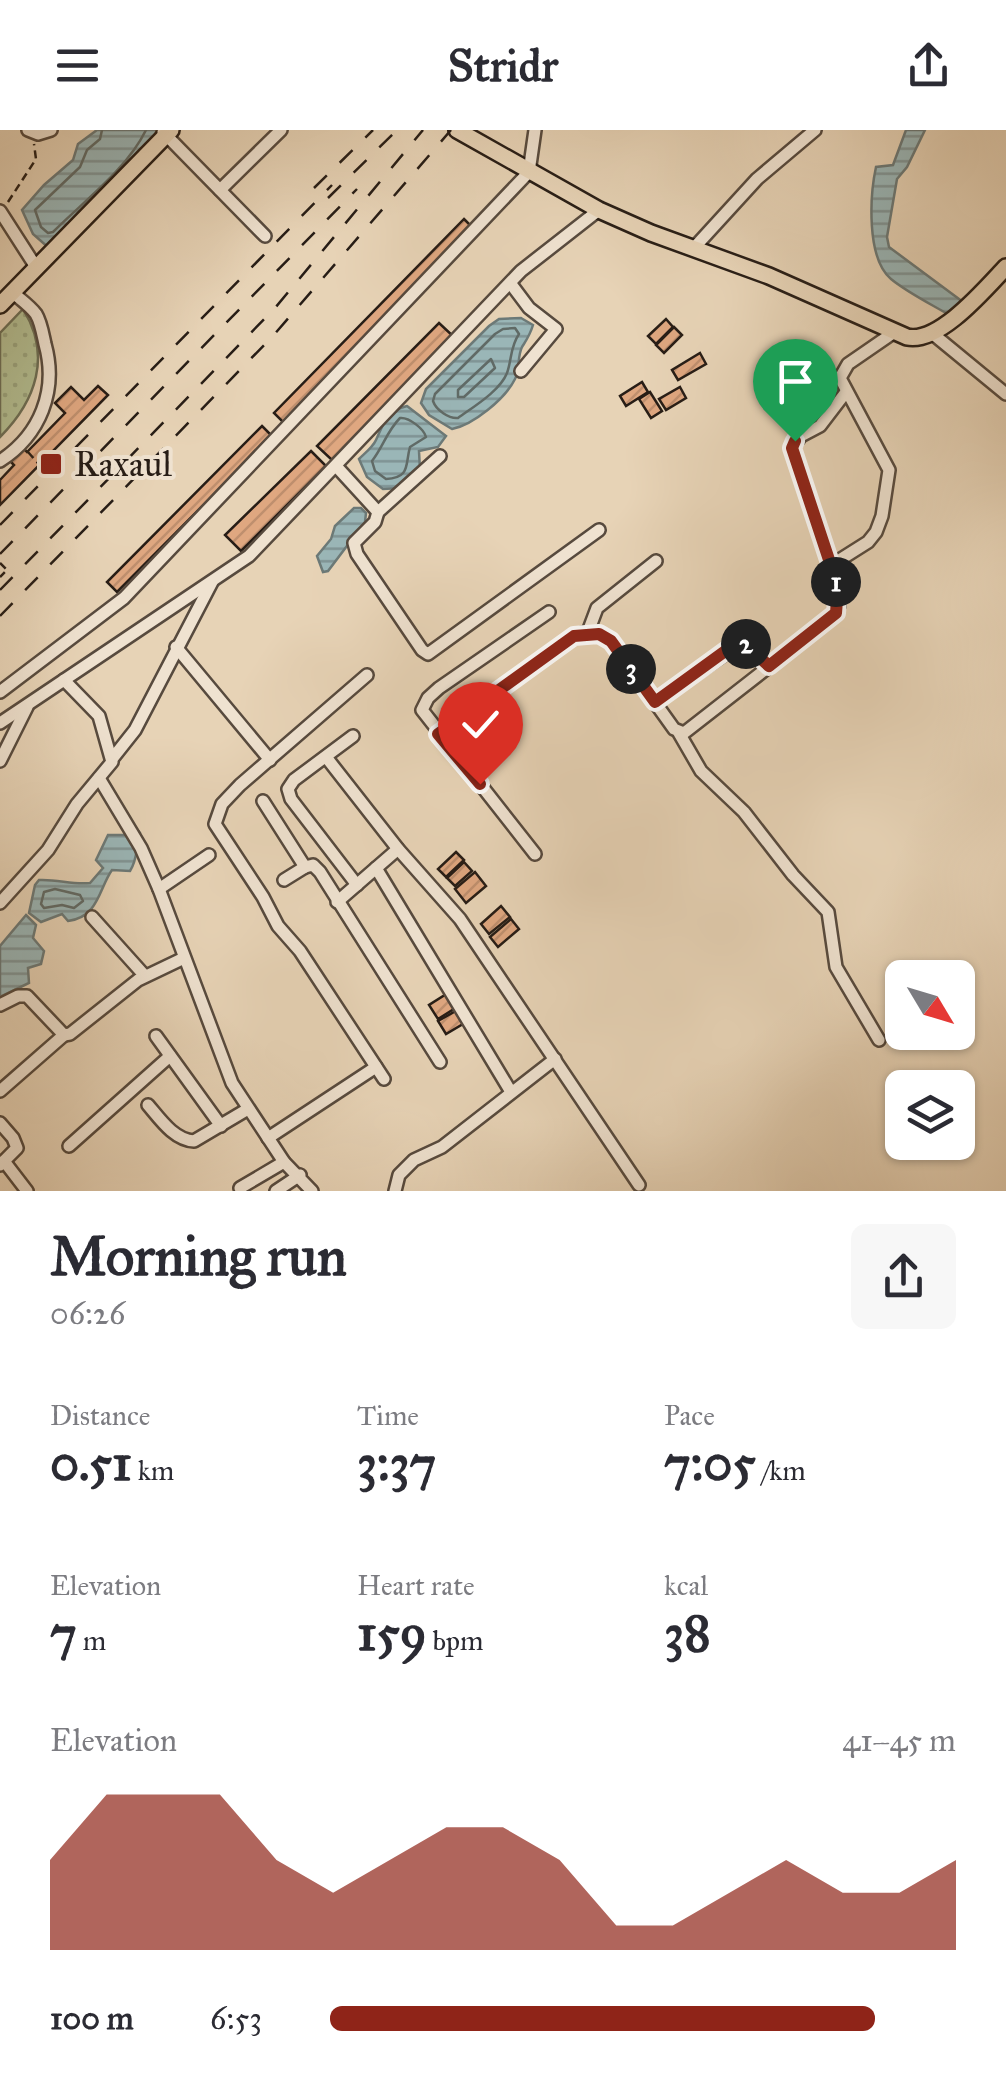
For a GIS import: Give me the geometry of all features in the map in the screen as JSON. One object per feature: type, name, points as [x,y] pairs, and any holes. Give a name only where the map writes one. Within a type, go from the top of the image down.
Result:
[{"type":"main road","points":[[457,130],[599,210],[770,276],[893,333],[919,340],[972,302],[1006,267]]},
{"type":"main road","points":[[0,306],[166,132]]},
{"type":"street","points":[[30,132],[51,130]]},
{"type":"street","points":[[220,190],[281,130]]},
{"type":"street","points":[[0,692],[124,598],[529,172],[535,130]]},
{"type":"street","points":[[693,249],[757,180],[816,130]]},
{"type":"street","points":[[166,132],[265,236]]},
{"type":"street","points":[[0,723],[249,556],[521,271],[599,210]]},
{"type":"street","points":[[0,211],[36,267]]},
{"type":"street","points":[[511,284],[529,308],[556,328],[521,371]]},
{"type":"street","points":[[0,461],[38,423],[49,395],[48,356],[37,316],[12,292]]},
{"type":"street","points":[[936,331],[1006,394]]},
{"type":"street","points":[[830,566],[868,542],[876,532],[889,470],[840,378],[848,364],[893,333]]},
{"type":"street","points":[[679,733],[684,733],[836,613],[840,598],[792,448],[801,436],[820,426],[846,392]]},
{"type":"street","points":[[440,456],[378,512],[376,522],[360,536],[354,548],[428,654],[599,530]]},
{"type":"street","points":[[336,466],[378,512]]},
{"type":"street","points":[[588,632],[597,608],[656,561]]},
{"type":"street","points":[[0,903],[48,850],[77,804],[135,730],[214,578]]},
{"type":"street","points":[[535,854],[422,710],[428,698],[548,612]]},
{"type":"street","points":[[438,734],[574,636],[588,632],[611,641],[679,733],[701,771],[744,812],[793,875],[828,912],[836,967],[879,1040]]},
{"type":"street","points":[[655,702],[738,644],[751,647],[769,666]]},
{"type":"street","points":[[176,647],[270,760]]},
{"type":"street","points":[[367,675],[222,804],[215,824],[278,926],[300,951],[384,1080]]},
{"type":"street","points":[[64,680],[99,716],[112,759]]},
{"type":"street","points":[[0,762],[28,704]]},
{"type":"street","points":[[353,736],[288,789],[357,885]]},
{"type":"street","points":[[326,757],[460,920],[639,1185]]},
{"type":"street","points":[[99,778],[141,848],[159,889],[218,1053],[248,1110],[284,1162],[312,1191]]},
{"type":"street","points":[[263,801],[305,867]]},
{"type":"street","points":[[337,902],[398,849]]},
{"type":"street","points":[[159,889],[209,854]]},
{"type":"street","points":[[284,880],[305,867],[313,866],[320,872],[440,1062]]},
{"type":"street","points":[[376,868],[511,1092]]},
{"type":"street","points":[[92,917],[145,976]]},
{"type":"street","points":[[0,1091],[64,1035],[80,1028],[145,976],[184,958]]},
{"type":"street","points":[[0,1005],[18,996],[28,996],[64,1035]]},
{"type":"street","points":[[156,1036],[221,1126]]},
{"type":"street","points":[[69,1146],[170,1056]]},
{"type":"street","points":[[395,1191],[399,1175],[414,1160],[442,1147],[555,1059]]},
{"type":"street","points":[[268,1138],[376,1067]]},
{"type":"street","points":[[148,1106],[184,1141],[194,1142],[248,1110]]},
{"type":"street","points":[[0,1123],[16,1143],[14,1153],[2,1163],[28,1191]]},
{"type":"street","points":[[240,1188],[284,1162]]},
{"type":"street","points":[[276,1191],[300,1175]]},
{"type":"path","points":[[0,211],[36,159],[30,132]]},
{"type":"path","points":[[20,444],[46,471]]},
{"type":"path","points":[[0,563],[7,570],[0,577]]},
{"type":"green space","points":[[23,309],[37,343],[36,377],[23,408],[0,437],[0,333]]},
{"type":"water","points":[[97,130],[157,130],[147,151],[50,249],[33,234],[22,210],[73,160],[78,144]]},
{"type":"water","points":[[906,130],[925,130],[897,179],[887,237],[889,247],[963,302],[951,316],[891,279],[877,257],[872,209],[876,167],[893,165]]},
{"type":"water","points":[[521,318],[533,325],[520,351],[517,375],[504,395],[479,417],[460,427],[452,429],[429,415],[421,403],[426,389],[489,326],[499,319]]},
{"type":"water","points":[[407,406],[446,436],[438,447],[419,451],[420,470],[401,488],[383,489],[367,477],[359,459],[375,443],[390,414]]},
{"type":"water","points":[[354,508],[366,513],[365,522],[328,571],[323,572],[317,556],[331,539],[335,526]]},
{"type":"water","points":[[136,828],[140,833],[130,871],[112,870],[86,914],[68,921],[62,914],[41,922],[29,913],[39,880],[90,883],[103,868],[96,860],[108,835],[128,835]]},
{"type":"water","points":[[26,915],[36,925],[33,938],[44,951],[41,964],[28,968],[29,983],[0,997],[0,946]]},
{"type":"building","points":[[464,219],[474,229],[284,423],[274,413]]},
{"type":"building","points":[[666,319],[673,327],[656,344],[648,336]]},
{"type":"building","points":[[439,323],[454,337],[332,460],[317,446]]},
{"type":"building","points":[[674,327],[682,335],[664,353],[656,345]]},
{"type":"building","points":[[700,353],[706,364],[678,380],[672,370]]},
{"type":"building","points":[[642,382],[648,392],[626,406],[620,396]]},
{"type":"building","points":[[98,386],[108,395],[0,505],[0,480],[14,465],[9,460],[22,447],[27,452],[65,413],[55,403],[71,387],[84,400]]},
{"type":"building","points":[[680,387],[686,398],[666,410],[659,399]]},
{"type":"building","points":[[650,392],[662,411],[651,418],[639,399]]},
{"type":"building","points":[[262,426],[272,436],[117,592],[107,582]]},
{"type":"building","points":[[311,451],[326,466],[241,551],[225,535]]},
{"type":"building","points":[[456,852],[464,860],[446,877],[438,869]]},
{"type":"building","points":[[464,862],[472,871],[455,886],[447,878]]},
{"type":"building","points":[[475,872],[486,886],[466,903],[455,889]]},
{"type":"building","points":[[501,906],[510,917],[489,934],[481,924]]},
{"type":"building","points":[[511,919],[519,929],[498,947],[490,937]]},
{"type":"building","points":[[448,993],[457,1007],[438,1019],[429,1005]]},
{"type":"building","points":[[461,1008],[468,1021],[446,1034],[438,1021]]},
{"type":"railway","points":[[314,188],[373,130]]},
{"type":"railway","points":[[328,198],[397,130]]},
{"type":"railway","points":[[0,590],[275,308],[423,130]]},
{"type":"railway","points":[[0,616],[272,337],[451,130]]},
{"type":"railway","points":[[0,525],[332,185]]},
{"type":"railway","points":[[0,554],[357,189]]},
{"type":"place","name":"Raxaul","points":[[51,464]]},
{"type":"route","points":[[480,784],[438,734],[574,636],[588,632],[611,641],[655,702],[738,644],[751,647],[769,666],[836,613],[838,587],[800,479],[792,448],[795,441]]}]
